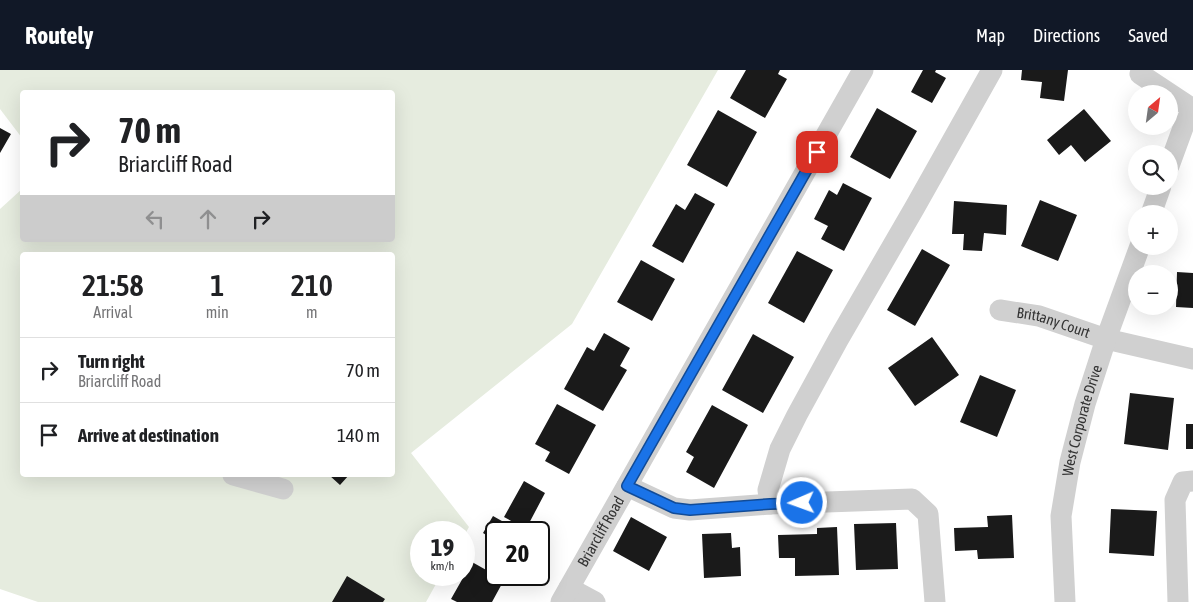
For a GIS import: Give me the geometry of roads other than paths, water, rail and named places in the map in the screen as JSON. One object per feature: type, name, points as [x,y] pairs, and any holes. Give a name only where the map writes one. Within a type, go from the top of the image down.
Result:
[{"type":"street","name":"Briarcliff Road","points":[[565,595],[863,70]]},
{"type":"street","points":[[770,504],[768,490],[780,449],[797,415],[992,70]]},
{"type":"street","points":[[1140,74],[1193,108],[1177,145]]},
{"type":"street","name":"West Corporate Drive","points":[[1065,602],[1061,516],[1070,462],[1085,404],[1137,255]]},
{"type":"street","name":"Brittany Court","points":[[1000,310],[1039,316],[1106,339],[1193,359]]},
{"type":"street","points":[[240,477],[283,489]]},
{"type":"street","points":[[1178,602],[1175,500],[1183,482],[1193,482]]},
{"type":"street","points":[[627,486],[674,508],[690,510],[770,504],[912,499],[928,514],[935,602]]},
{"type":"street","points":[[565,595],[595,602]]}]
